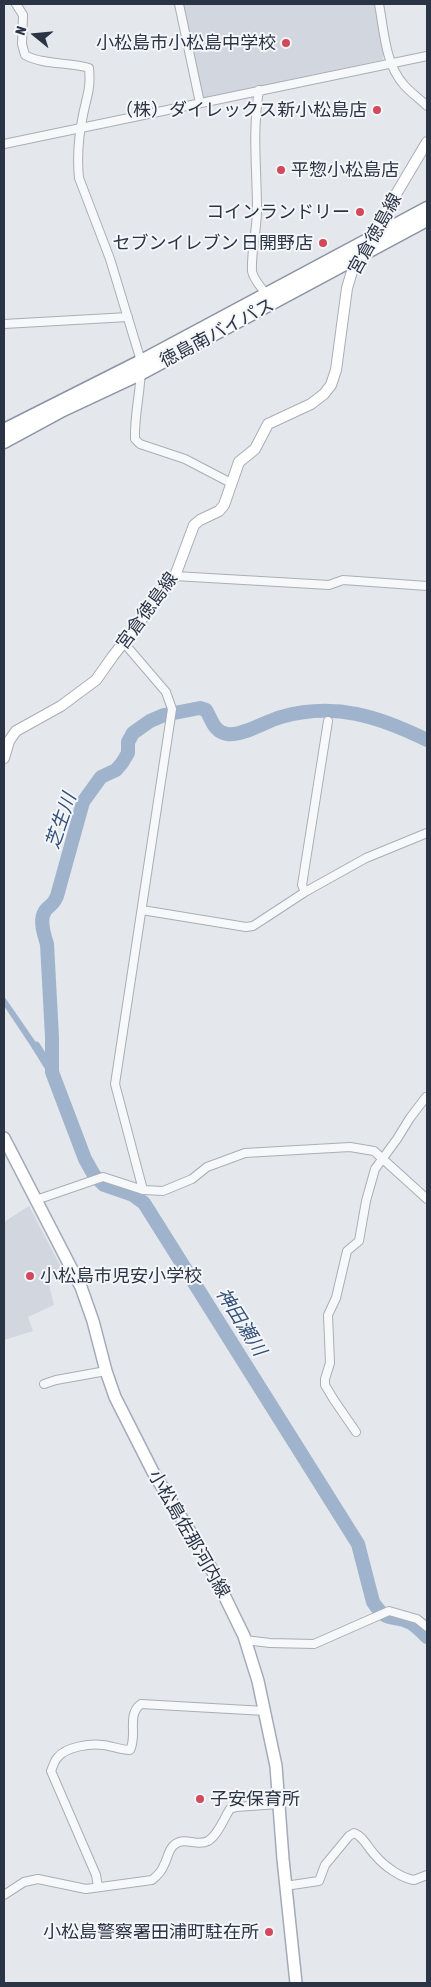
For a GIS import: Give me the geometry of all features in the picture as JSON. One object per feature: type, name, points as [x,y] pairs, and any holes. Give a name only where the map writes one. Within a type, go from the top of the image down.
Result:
[{"type":"highway","name":"徳島南バイパス","points":[[4,430],[142,367],[266,294],[427,208]]},
{"type":"highway","name":"徳島南バイパス","points":[[4,442],[142,367],[427,220]]},
{"type":"main road","name":"宮倉徳島線","points":[[4,758],[9,742],[16,731],[61,706],[96,680],[175,576],[194,525],[219,511],[224,505],[239,462],[255,449],[268,424],[311,404],[324,394],[336,370],[346,288],[360,255],[427,142]]},
{"type":"main road","name":"小松島佐那河内線","points":[[4,1138],[80,1287],[93,1321],[115,1397],[153,1472],[205,1556],[230,1605],[245,1640],[258,1681],[276,1766],[296,1983]]},
{"type":"street","points":[[16,4],[23,15],[22,44],[25,55],[32,59],[77,64],[89,68],[91,84],[81,128],[79,178],[110,259],[142,367],[134,421],[135,439],[140,444],[184,459],[231,483]]},
{"type":"street","points":[[179,4],[200,103]]},
{"type":"street","points":[[379,4],[391,63],[395,73],[404,85],[427,106]]},
{"type":"street","points":[[4,144],[427,56]]},
{"type":"street","points":[[258,90],[254,148],[257,225],[252,272],[255,280],[266,294]]},
{"type":"street","points":[[4,324],[128,317]]},
{"type":"street","points":[[175,576],[329,585],[343,580],[427,586]]},
{"type":"street","points":[[124,642],[166,692],[172,712],[115,1084],[144,1190]]},
{"type":"street","points":[[305,892],[302,885],[328,721]]},
{"type":"street","points":[[142,910],[253,926],[305,892],[366,858],[427,833]]},
{"type":"street","points":[[356,1432],[325,1385],[330,1363],[327,1319],[336,1298],[347,1251],[359,1241],[367,1195],[375,1169],[382,1158],[389,1152],[410,1118],[426,1097]]},
{"type":"street","points":[[36,1200],[97,1179],[144,1190],[163,1191],[181,1185],[207,1167],[245,1153],[350,1147],[374,1151],[427,1199]]},
{"type":"street","points":[[44,1384],[106,1371]]},
{"type":"street","points":[[245,1640],[270,1643],[314,1644],[389,1611],[417,1619],[427,1627]]},
{"type":"street","points":[[98,1887],[96,1875],[51,1771],[56,1758],[64,1752],[93,1744],[130,1750],[133,1745],[132,1717],[135,1708],[141,1704],[265,1711]]},
{"type":"street","points":[[4,1895],[24,1882],[38,1879],[78,1888],[152,1880],[165,1865],[167,1854],[172,1846],[180,1841],[200,1843],[208,1841],[216,1833],[230,1809],[279,1804]]},
{"type":"street","points":[[286,1886],[319,1881],[326,1865],[349,1836],[354,1833],[359,1835],[381,1862],[404,1877],[414,1880],[427,1875]]},
{"type":"shaded area","name":"小松島市小松島中学校","points":[[181,4],[374,4],[384,55],[382,60],[204,98],[200,96]]},
{"type":"shaded area","name":"小松島市児安小学校","points":[[29,1206],[63,1271],[48,1281],[54,1305],[28,1317],[33,1331],[4,1340],[4,1222]]},
{"type":"water","points":[[4,996],[44,1054],[38,1057],[4,1006]]},
{"type":"waterway","name":"神田瀬川","points":[[427,740],[374,718],[338,711],[320,711],[281,717],[246,731],[233,734],[219,731],[206,710],[200,708],[164,715],[150,721],[133,733],[128,742],[128,753],[122,763],[116,770],[101,777],[83,802],[57,896],[45,911],[42,919],[43,932],[47,944],[52,1072],[85,1159],[94,1175],[104,1185],[133,1195],[144,1203],[358,1544],[373,1602],[378,1609],[387,1616],[411,1623],[427,1637]]},
{"type":"waterway","name":"神田瀬川","points":[[36,1046],[52,1072]]},
{"type":"place","name":"小松島市小松島中学校","points":[[286,43]]},
{"type":"place","name":"（株）ダイレックス新小松島店","points":[[377,110]]},
{"type":"place","name":"平惣小松島店","points":[[281,170]]},
{"type":"place","name":"コインランドリー","points":[[360,212]]},
{"type":"place","name":"セブンイレブン 日開野店","points":[[323,243]]},
{"type":"place","name":"小松島市児安小学校","points":[[30,1276]]},
{"type":"place","name":"子安保育所","points":[[200,1799]]},
{"type":"place","name":"小松島警察署田浦町駐在所","points":[[269,1932]]},
{"type":"water label","name":"芝生川","points":[[61,821]]}]
